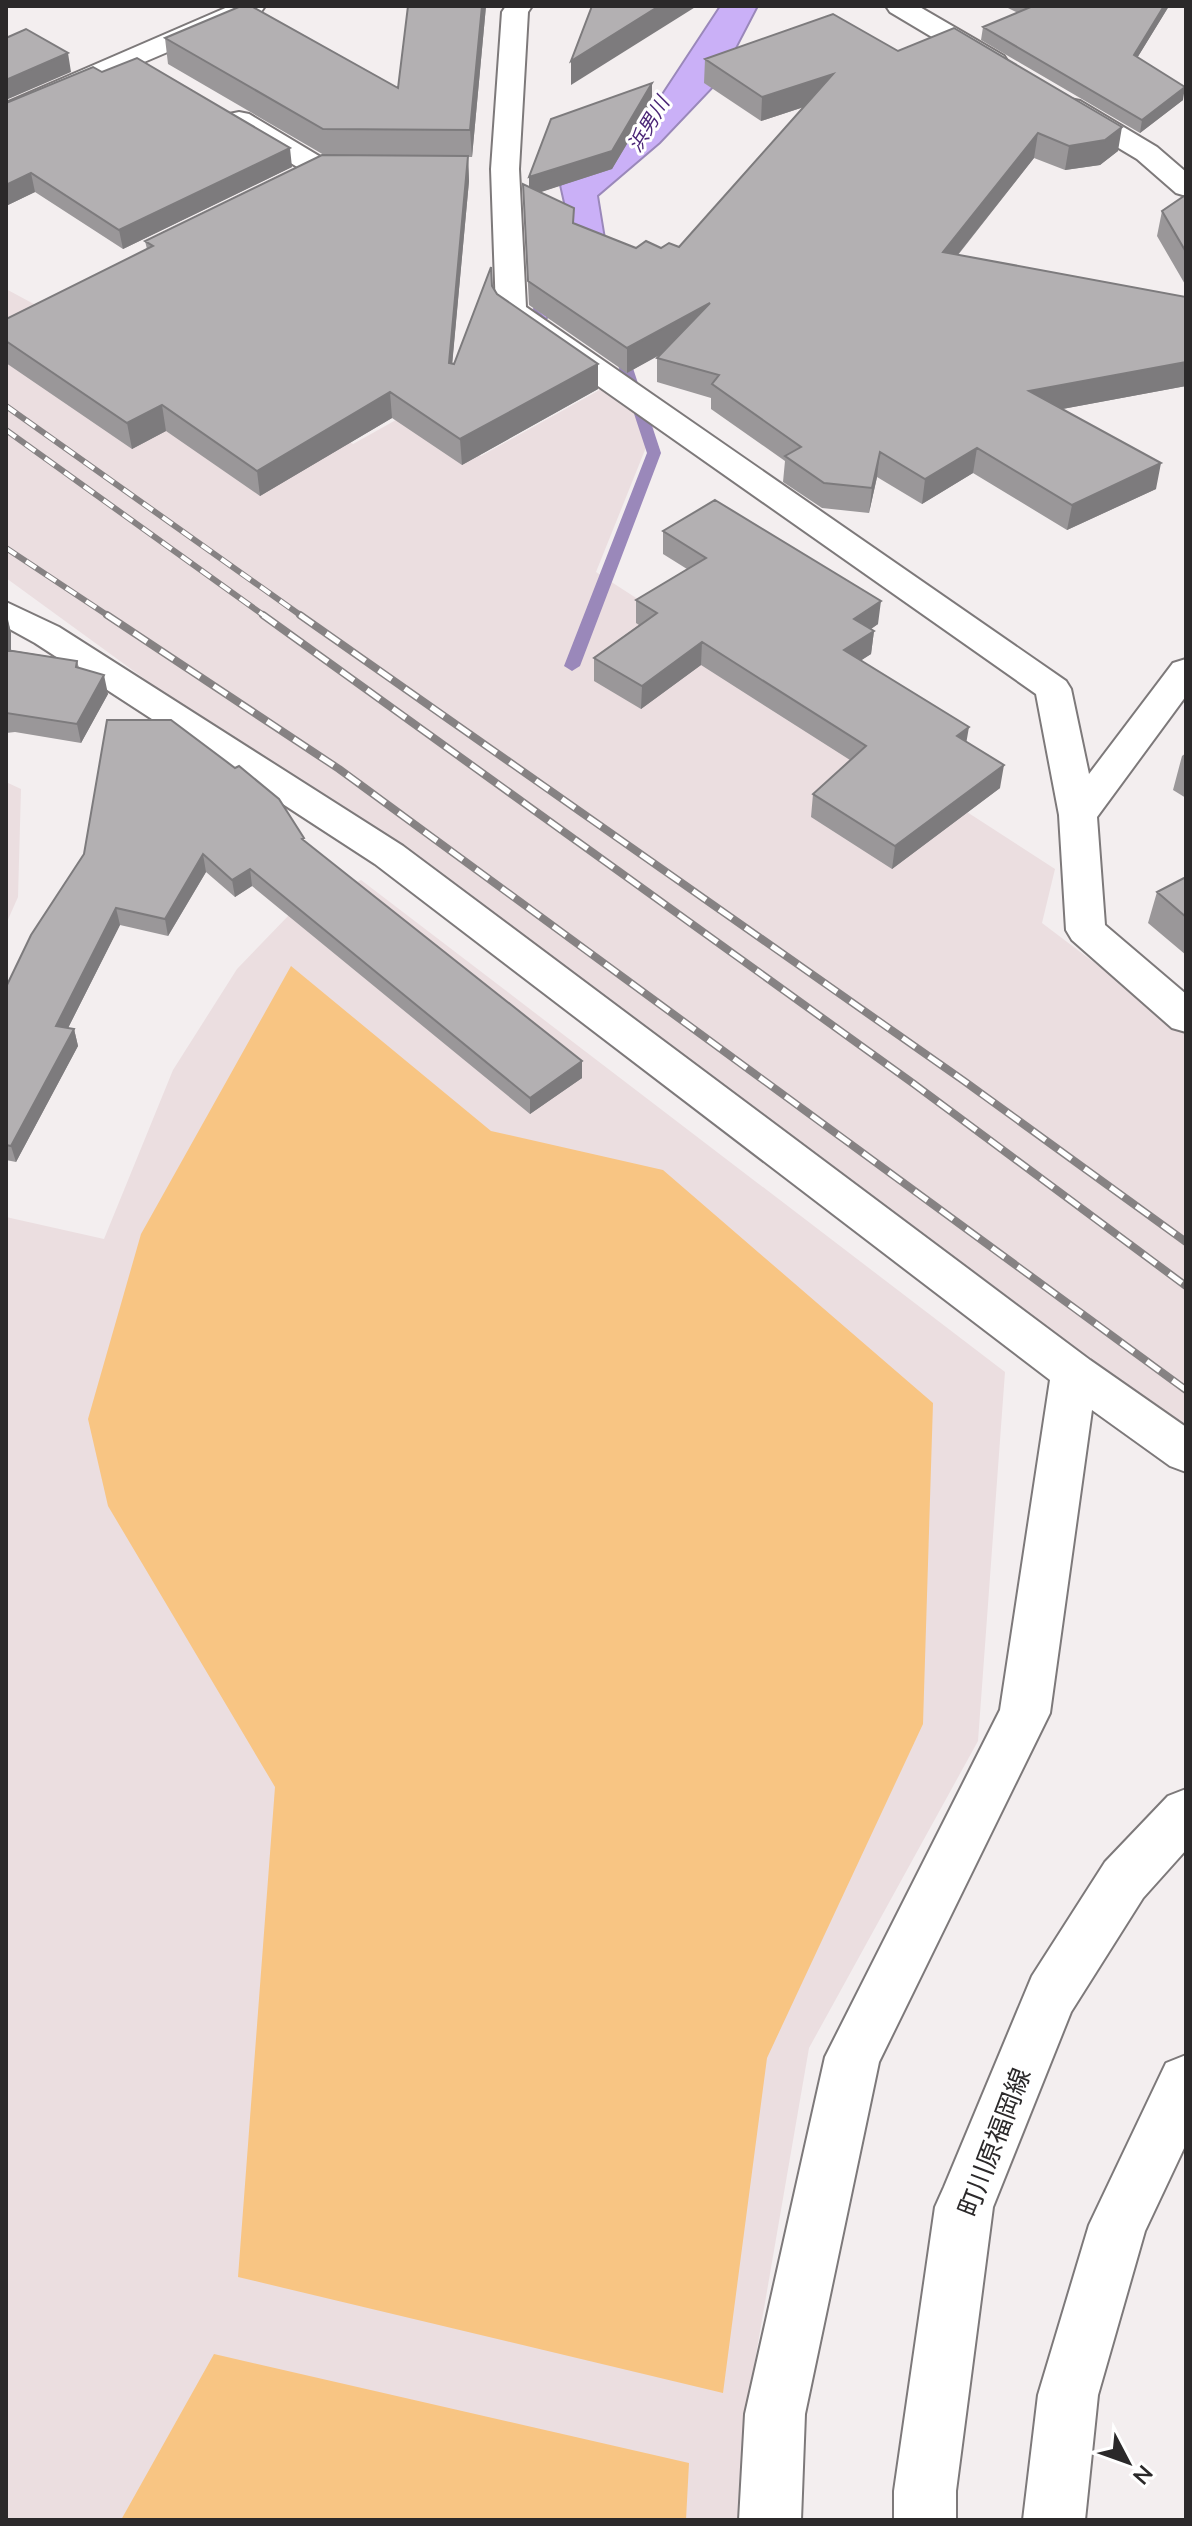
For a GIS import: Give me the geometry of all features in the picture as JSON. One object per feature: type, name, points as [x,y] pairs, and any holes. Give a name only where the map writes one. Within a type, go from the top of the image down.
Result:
[{"type":"street","points":[[6,113],[252,6]]},
{"type":"street","points":[[899,6],[1017,76]]},
{"type":"street","points":[[509,8],[490,168],[511,311],[1053,689],[1078,815],[1086,930],[1186,1017]]},
{"type":"street","points":[[131,57],[158,73]]},
{"type":"street","points":[[1043,91],[1147,153],[1186,187]]},
{"type":"street","points":[[212,105],[319,168]]},
{"type":"street","points":[[291,181],[319,168],[350,168]]},
{"type":"street","points":[[6,613],[47,635],[389,855],[1074,1373],[1186,1452]]},
{"type":"street","points":[[1078,815],[1186,671]]},
{"type":"street","points":[[770,2520],[775,2414],[853,2057],[1025,1713],[1074,1373]]},
{"type":"street","name":"町川原福岡線","points":[[925,2520],[925,2491],[964,2207],[1051,1995],[1124,1880],[1186,1813]]},
{"type":"street","points":[[1054,2520],[1068,2395],[1118,2225],[1186,2083]]},
{"type":"shaded area","points":[[6,289],[45,310],[236,374],[353,444],[412,411],[481,456],[612,383],[659,415],[596,572],[1055,869],[1042,923],[1186,1032],[1186,1437],[6,578]]},
{"type":"shaded area","points":[[6,782],[21,789],[18,897],[6,924]]},
{"type":"shaded area","points":[[361,880],[1005,1372],[978,1741],[809,2048],[753,2372],[742,2520],[6,2520],[6,1217],[104,1239],[173,1070],[237,969],[290,914]]},
{"type":"shaded area","points":[[291,966],[491,1131],[663,1170],[933,1403],[923,1724],[767,2058],[723,2393],[238,2277],[275,1787],[108,1506],[88,1419],[141,1234]]},
{"type":"shaded area","points":[[214,2354],[689,2463],[686,2520],[121,2520]]},
{"type":"water","name":"浜男川","points":[[720,6],[758,6],[719,81],[660,143],[598,196],[608,257],[546,319],[534,309],[578,265],[560,185],[614,157],[647,117]]},
{"type":"building","points":[[241,6],[251,6],[398,88],[408,6],[482,6],[470,130],[323,129],[165,38]]},
{"type":"building","points":[[592,6],[659,6],[571,61]]},
{"type":"building","points":[[1033,6],[1164,6],[1134,55],[1185,87],[1142,120],[983,27]]},
{"type":"building","points":[[833,14],[898,51],[954,28],[1122,127],[1105,140],[1069,146],[1038,133],[943,252],[1186,297],[1186,362],[1029,391],[1161,463],[1072,505],[977,448],[925,479],[880,452],[872,488],[824,483],[785,456],[801,447],[712,384],[719,375],[657,358],[710,303],[627,348],[528,281],[523,184],[574,208],[573,223],[636,248],[646,241],[661,248],[669,243],[679,247],[833,74],[762,97],[705,59]]},
{"type":"building","points":[[26,29],[68,53],[6,80],[6,38]]},
{"type":"building","points":[[137,58],[290,148],[119,230],[31,173],[6,185],[6,103],[93,67],[102,72]]},
{"type":"building","points":[[652,83],[612,151],[529,177],[551,119]]},
{"type":"building","points":[[322,155],[468,156],[449,363],[454,364],[491,267],[492,286],[497,294],[598,364],[460,439],[390,392],[257,471],[162,405],[127,423],[6,341],[6,319],[153,246],[145,241]]},
{"type":"building","points":[[1184,196],[1186,198],[1186,252],[1162,211]]},
{"type":"building","points":[[715,500],[881,601],[854,619],[874,631],[844,650],[969,727],[957,736],[1004,765],[895,846],[813,794],[866,746],[702,642],[642,686],[594,658],[657,613],[636,600],[706,558],[663,531]]},
{"type":"building","points":[[6,650],[77,661],[76,667],[104,675],[77,724],[6,713]]},
{"type":"building","points":[[107,720],[171,720],[235,768],[239,766],[279,799],[302,839],[582,1061],[530,1098],[250,869],[232,880],[203,854],[165,919],[116,908],[56,1026],[74,1029],[11,1146],[6,1145],[6,987],[31,935],[84,854]]},
{"type":"building","points":[[1186,877],[1186,917],[1157,892]]},
{"type":"waterway","points":[[572,666],[654,453],[619,347]]},
{"type":"railway","points":[[6,406],[303,617]]},
{"type":"railway","points":[[6,430],[266,617]]},
{"type":"railway","points":[[6,548],[110,617]]},
{"type":"railway","points":[[107,615],[339,769],[1186,1390]]},
{"type":"railway","points":[[263,615],[914,1084],[1186,1286]]},
{"type":"railway","points":[[300,615],[964,1081],[1186,1242]]}]
